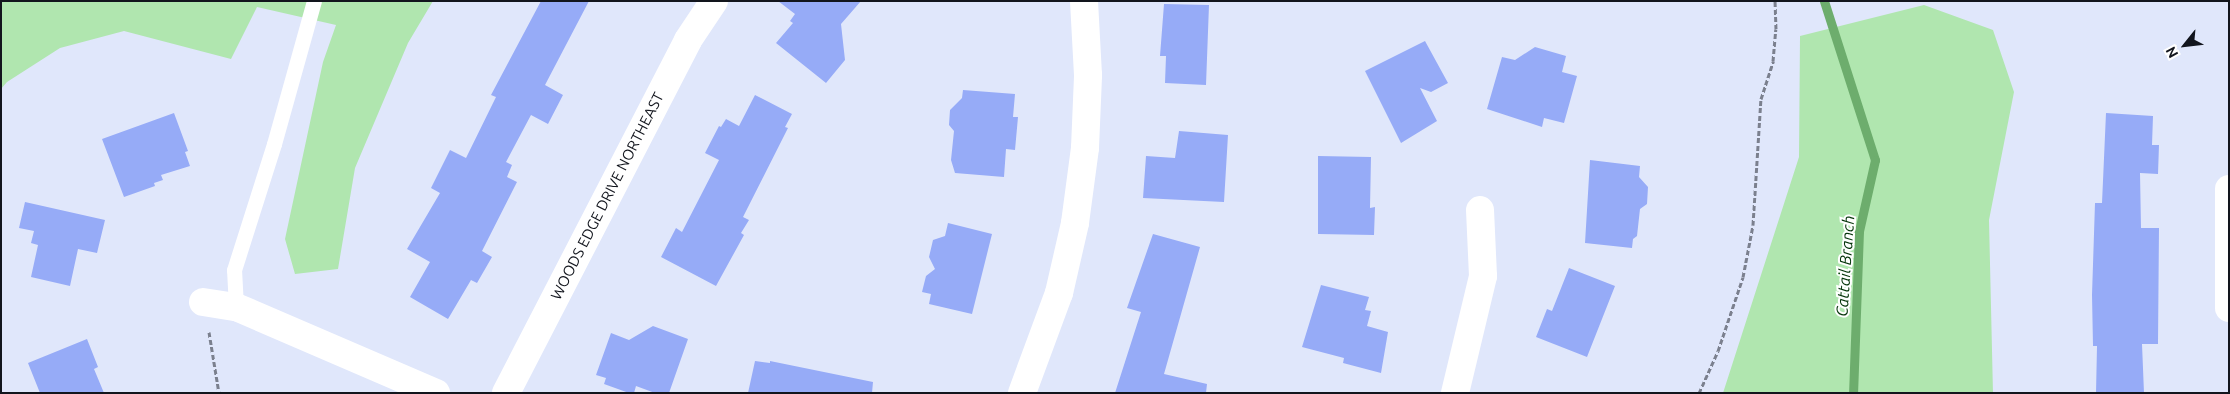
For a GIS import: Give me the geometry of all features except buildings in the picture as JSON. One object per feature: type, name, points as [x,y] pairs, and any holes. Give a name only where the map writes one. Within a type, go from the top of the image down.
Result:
[{"type":"street","name":"WOODS EDGE DRIVE NORTHEAST","points":[[506,393],[688,40],[714,1]]},
{"type":"street","points":[[1022,393],[1059,293],[1075,223],[1085,148],[1087,94],[1084,1]]},
{"type":"street","points":[[2229,189],[2229,308]]},
{"type":"street","points":[[1455,393],[1483,276],[1480,210]]},
{"type":"street","points":[[203,302],[236,307],[436,393]]},
{"type":"lane","points":[[236,307],[234,270],[274,144],[314,1]]},
{"type":"path","points":[[1699,393],[1718,351],[1743,277],[1753,225],[1761,99],[1774,45],[1775,1]]},
{"type":"path","points":[[203,302],[219,393]]},
{"type":"green space","points":[[1,1],[433,1],[408,43],[355,168],[338,269],[295,274],[285,239],[323,62],[336,25],[257,7],[231,59],[124,31],[60,48],[7,82],[1,89]]},
{"type":"green space","points":[[1924,5],[1993,30],[2014,92],[1989,220],[1993,393],[1723,393],[1799,157],[1800,36]]},
{"type":"waterway","name":"Cattail Branch","points":[[1824,1],[1875,160],[1859,231],[1853,393]]}]
